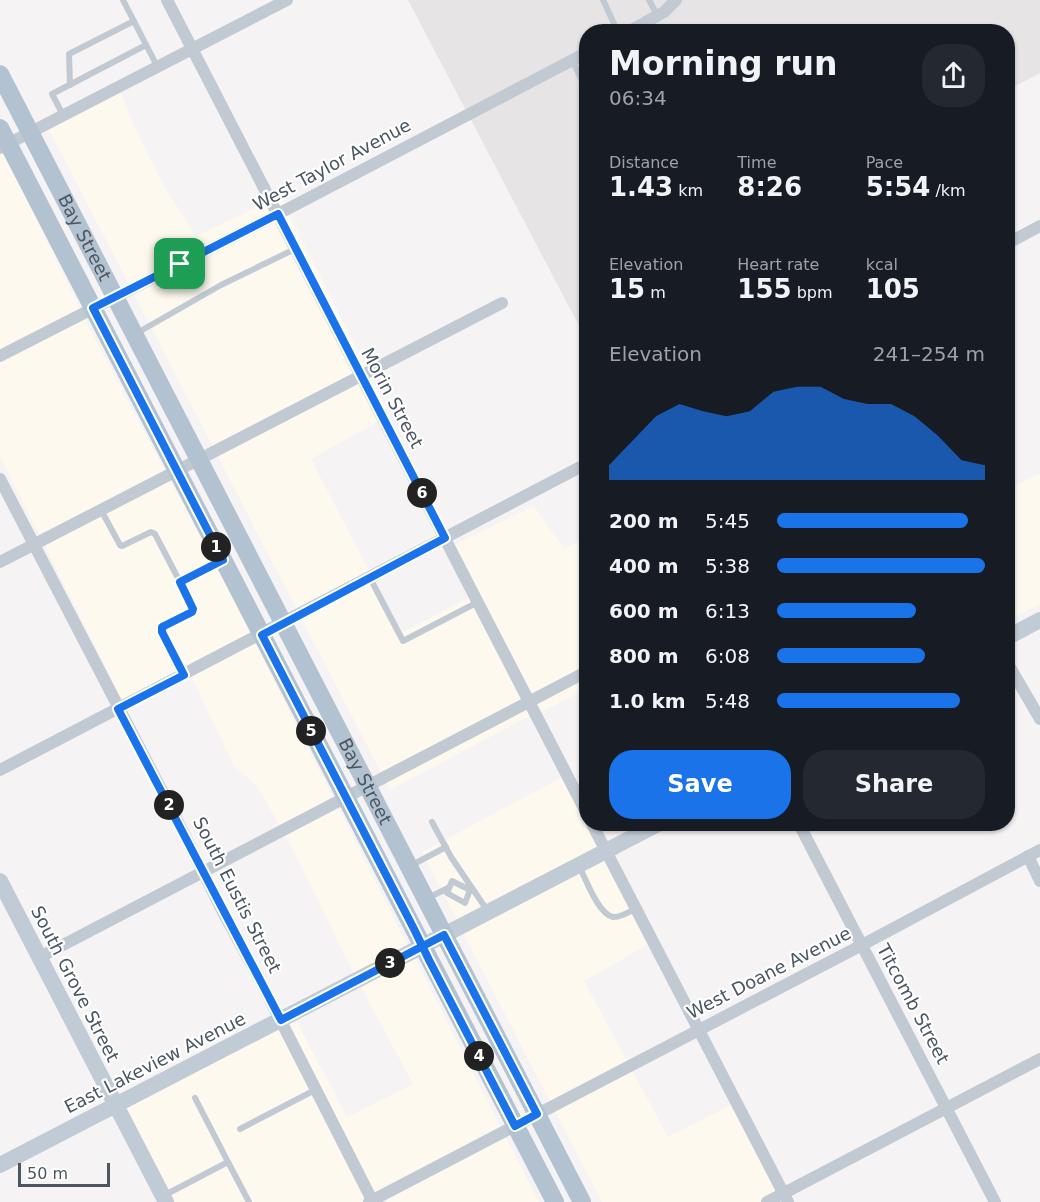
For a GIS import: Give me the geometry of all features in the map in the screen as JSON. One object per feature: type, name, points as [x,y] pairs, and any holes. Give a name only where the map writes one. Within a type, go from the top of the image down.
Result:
[{"type":"main road","name":"Bay Street","points":[[0,74],[582,1202]]},
{"type":"main road","name":"Bay Street","points":[[3,140],[93,308],[555,1202]]},
{"type":"street","name":"Morin Street","points":[[167,0],[579,798]]},
{"type":"street","points":[[3,140],[30,133],[287,0]]},
{"type":"street","points":[[642,24],[673,5],[676,0]]},
{"type":"street","name":"West Taylor Avenue","points":[[0,356],[579,56]]},
{"type":"street","points":[[1015,239],[1040,226]]},
{"type":"street","points":[[0,562],[502,303]]},
{"type":"street","points":[[0,770],[579,468]]},
{"type":"street","name":"South Eustis Street","points":[[0,479],[281,1020],[371,1201]]},
{"type":"street","points":[[1015,633],[1040,620]]},
{"type":"street","points":[[40,957],[579,676]]},
{"type":"street","points":[[1015,676],[1040,718]]},
{"type":"street","points":[[596,831],[785,1198]]},
{"type":"street","name":"East Lakeview Avenue","points":[[0,1165],[444,935],[484,905],[579,865],[645,831]]},
{"type":"street","name":"Titcomb Street","points":[[803,831],[995,1202]]},
{"type":"street","name":"West Doane Avenue","points":[[371,1201],[1040,850]]},
{"type":"street","points":[[1028,856],[1040,881]]},
{"type":"street","name":"South Grove Street","points":[[0,880],[164,1199]]},
{"type":"street","points":[[767,1202],[785,1198],[1040,1059]]},
{"type":"lane","points":[[123,0],[158,67]]},
{"type":"lane","points":[[603,0],[614,24]]},
{"type":"lane","points":[[649,0],[657,16]]},
{"type":"lane","points":[[70,85],[69,54],[134,21]]},
{"type":"lane","points":[[63,116],[52,94],[147,45]]},
{"type":"lane","points":[[572,60],[579,74]]},
{"type":"lane","points":[[134,334],[213,290],[295,249]]},
{"type":"lane","points":[[101,510],[122,546],[151,532],[155,534],[180,582],[193,609],[192,612],[162,627],[162,632],[184,675]]},
{"type":"lane","points":[[180,582],[223,560]]},
{"type":"lane","points":[[370,578],[403,641],[478,601]]},
{"type":"lane","points":[[432,822],[484,905]]},
{"type":"lane","points":[[409,866],[446,847]]},
{"type":"lane","points":[[579,865],[597,903],[605,913],[618,917],[635,909]]},
{"type":"lane","points":[[452,881],[470,890],[467,898],[465,903],[447,893],[452,881]]},
{"type":"lane","points":[[425,899],[449,887]]},
{"type":"lane","points":[[467,898],[484,905]]},
{"type":"lane","points":[[240,1129],[315,1090]]},
{"type":"lane","points":[[195,1098],[249,1202]]},
{"type":"lane","points":[[164,1199],[228,1162]]},
{"type":"shaded area","points":[[408,0],[1040,0],[1040,73],[1015,86],[1015,24],[579,24],[579,326]]},
{"type":"shaded area","points":[[119,87],[134,126],[164,186],[196,236],[280,196],[390,415],[311,459],[401,633],[472,596],[450,547],[534,506],[564,549],[579,541],[579,693],[534,716],[533,714],[390,790],[44,120]]},
{"type":"shaded area","points":[[0,145],[91,331],[235,603],[408,946],[354,974],[288,840],[257,786],[234,766],[192,678],[126,708],[0,457]]},
{"type":"shaded area","points":[[1040,473],[1040,604],[1015,616],[1015,486]]},
{"type":"shaded area","points":[[570,773],[579,791],[579,831],[594,831],[607,843],[457,920],[422,852]]},
{"type":"shaded area","points":[[613,855],[658,939],[584,981],[668,1137],[741,1100],[793,1202],[602,1202],[463,933]]},
{"type":"shaded area","points":[[415,958],[539,1202],[387,1202],[382,1193],[366,1202],[173,1202],[125,1109],[296,1020],[347,1117],[413,1084],[361,987]]},
{"type":"route","points":[[180,264],[93,308],[223,560],[180,582],[193,609],[192,612],[162,627],[162,632],[184,675],[118,709],[281,1020],[335,993],[422,946],[444,935],[537,1114],[515,1126],[429,960],[422,946],[414,929],[262,635],[445,538],[278,214],[180,264]]}]
